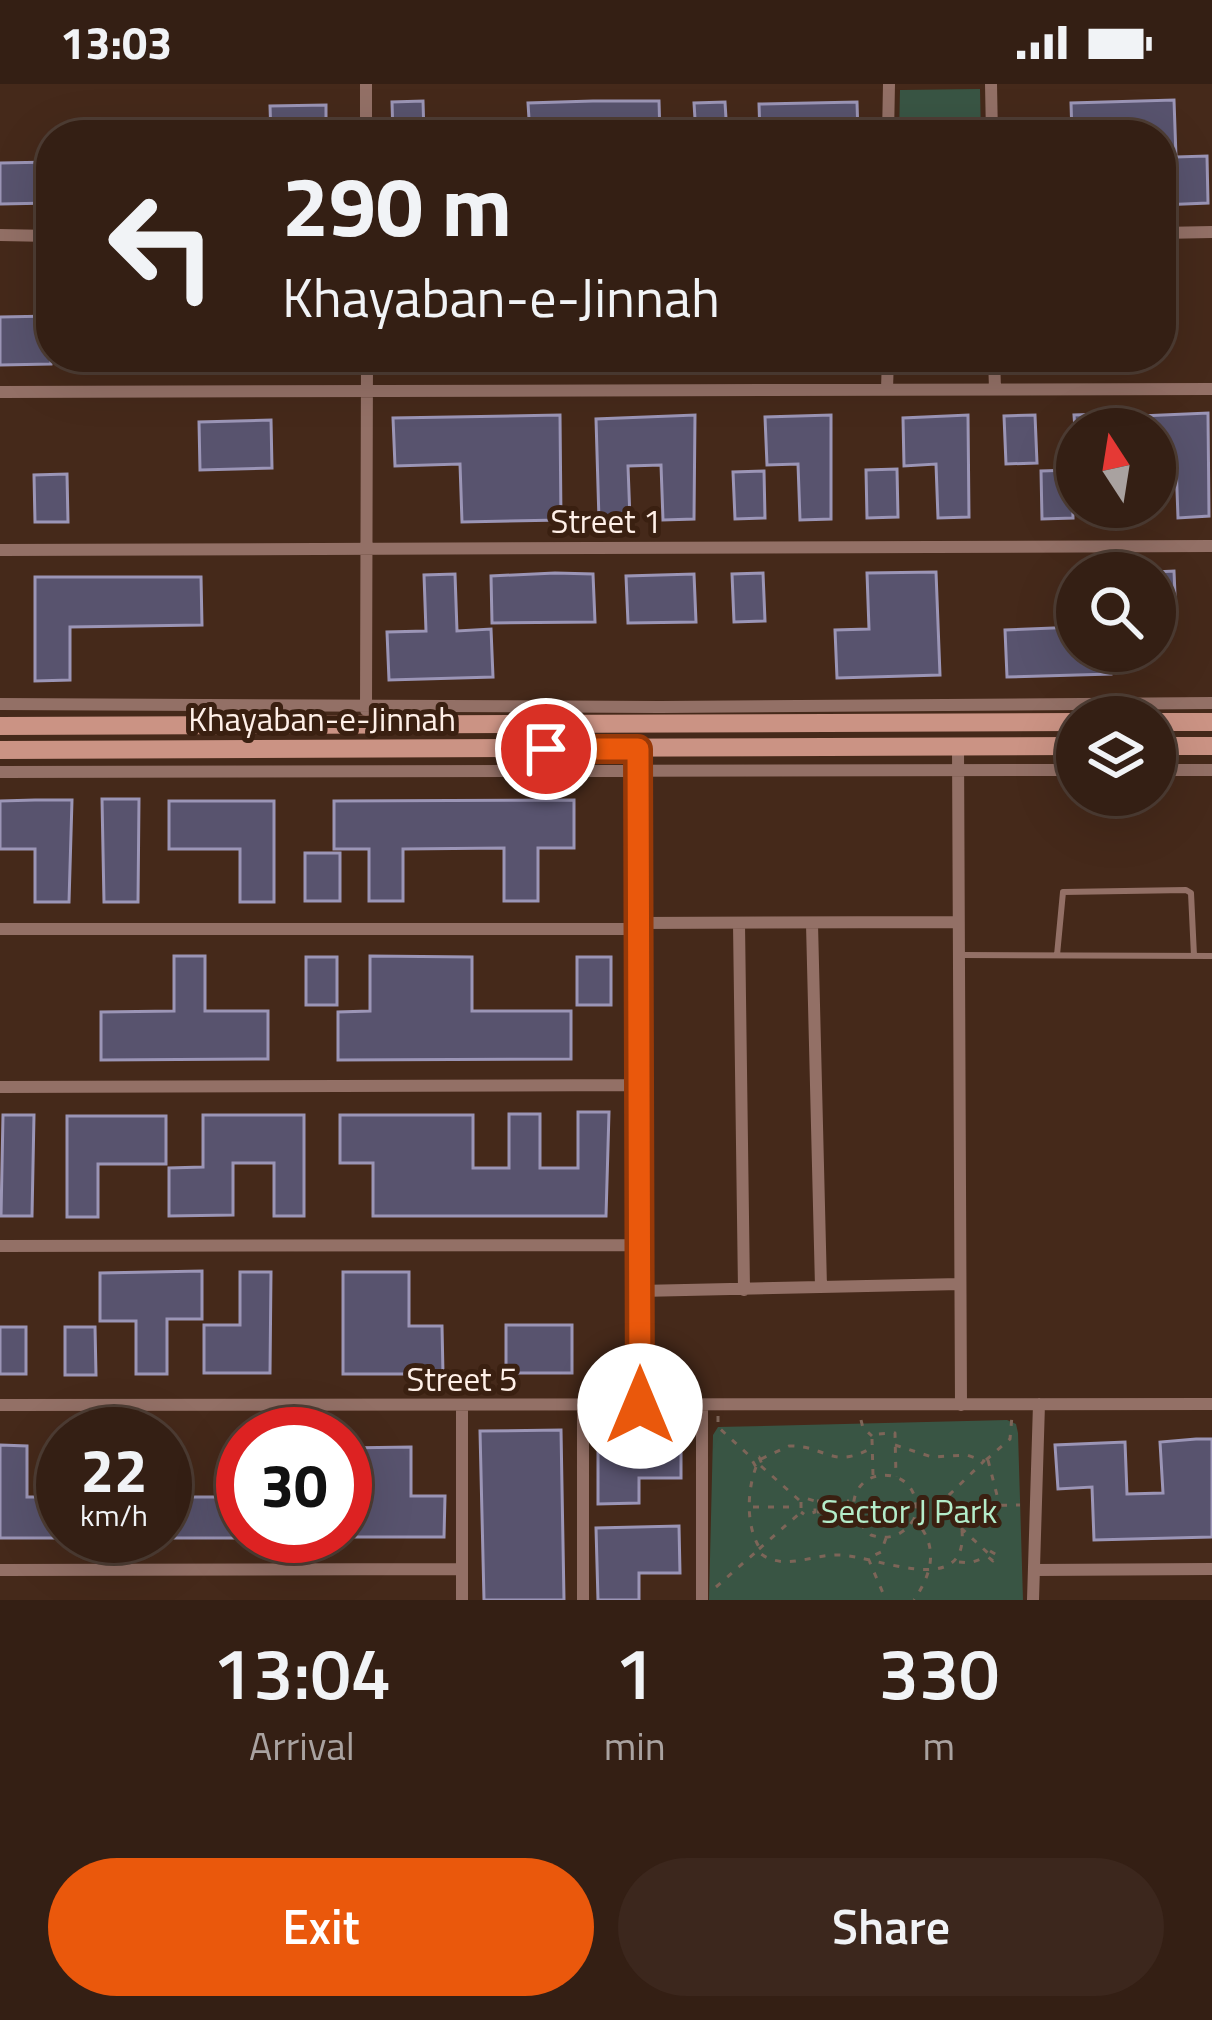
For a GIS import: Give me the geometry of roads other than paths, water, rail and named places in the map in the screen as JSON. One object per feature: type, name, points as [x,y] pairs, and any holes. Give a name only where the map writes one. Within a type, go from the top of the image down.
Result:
[{"type":"main road","name":"Khayaban-e-Jinnah","points":[[0,726],[1056,722]]},
{"type":"main road","points":[[1176,722],[1212,722]]},
{"type":"main road","name":"Khayaban-e-Jinnah","points":[[0,750],[1056,746]]},
{"type":"main road","points":[[1176,746],[1212,746]]},
{"type":"street","points":[[366,84],[366,120]]},
{"type":"street","points":[[889,84],[889,120]]},
{"type":"street","points":[[991,84],[992,120]]},
{"type":"street","points":[[1176,232],[1212,232]]},
{"type":"street","points":[[0,236],[36,236]]},
{"type":"street","points":[[366,725],[367,372]]},
{"type":"street","points":[[887,389],[888,372]]},
{"type":"street","points":[[994,372],[995,388]]},
{"type":"street","points":[[0,392],[1212,389]]},
{"type":"street","name":"Street 1","points":[[0,550],[1212,546]]},
{"type":"street","points":[[0,704],[1212,703]]},
{"type":"street","points":[[958,746],[961,1406]]},
{"type":"street","points":[[638,749],[640,1406]]},
{"type":"street","points":[[0,772],[1056,770]]},
{"type":"street","points":[[1176,770],[1212,770]]},
{"type":"street","points":[[0,929],[957,922]]},
{"type":"street","points":[[739,924],[744,1290]]},
{"type":"street","points":[[812,924],[821,1287]]},
{"type":"street","points":[[0,1087],[641,1085]]},
{"type":"street","points":[[0,1246],[641,1245]]},
{"type":"street","points":[[640,1292],[960,1284]]},
{"type":"street","points":[[1034,1600],[1039,1404]]},
{"type":"street","name":"Street 5","points":[[0,1405],[1212,1404]]},
{"type":"street","points":[[702,1405],[702,1594]]},
{"type":"street","points":[[462,1600],[463,1406]]},
{"type":"street","points":[[583,1600],[584,1406]]},
{"type":"street","points":[[0,1570],[461,1569]]},
{"type":"street","points":[[1034,1570],[1212,1569]]},
{"type":"lane","points":[[1057,956],[1063,892],[1186,890],[1191,893],[1194,956]]},
{"type":"lane","points":[[958,955],[1212,956]]},
{"type":"park label","name":"Sector J Park","points":[[909,1511]]}]
